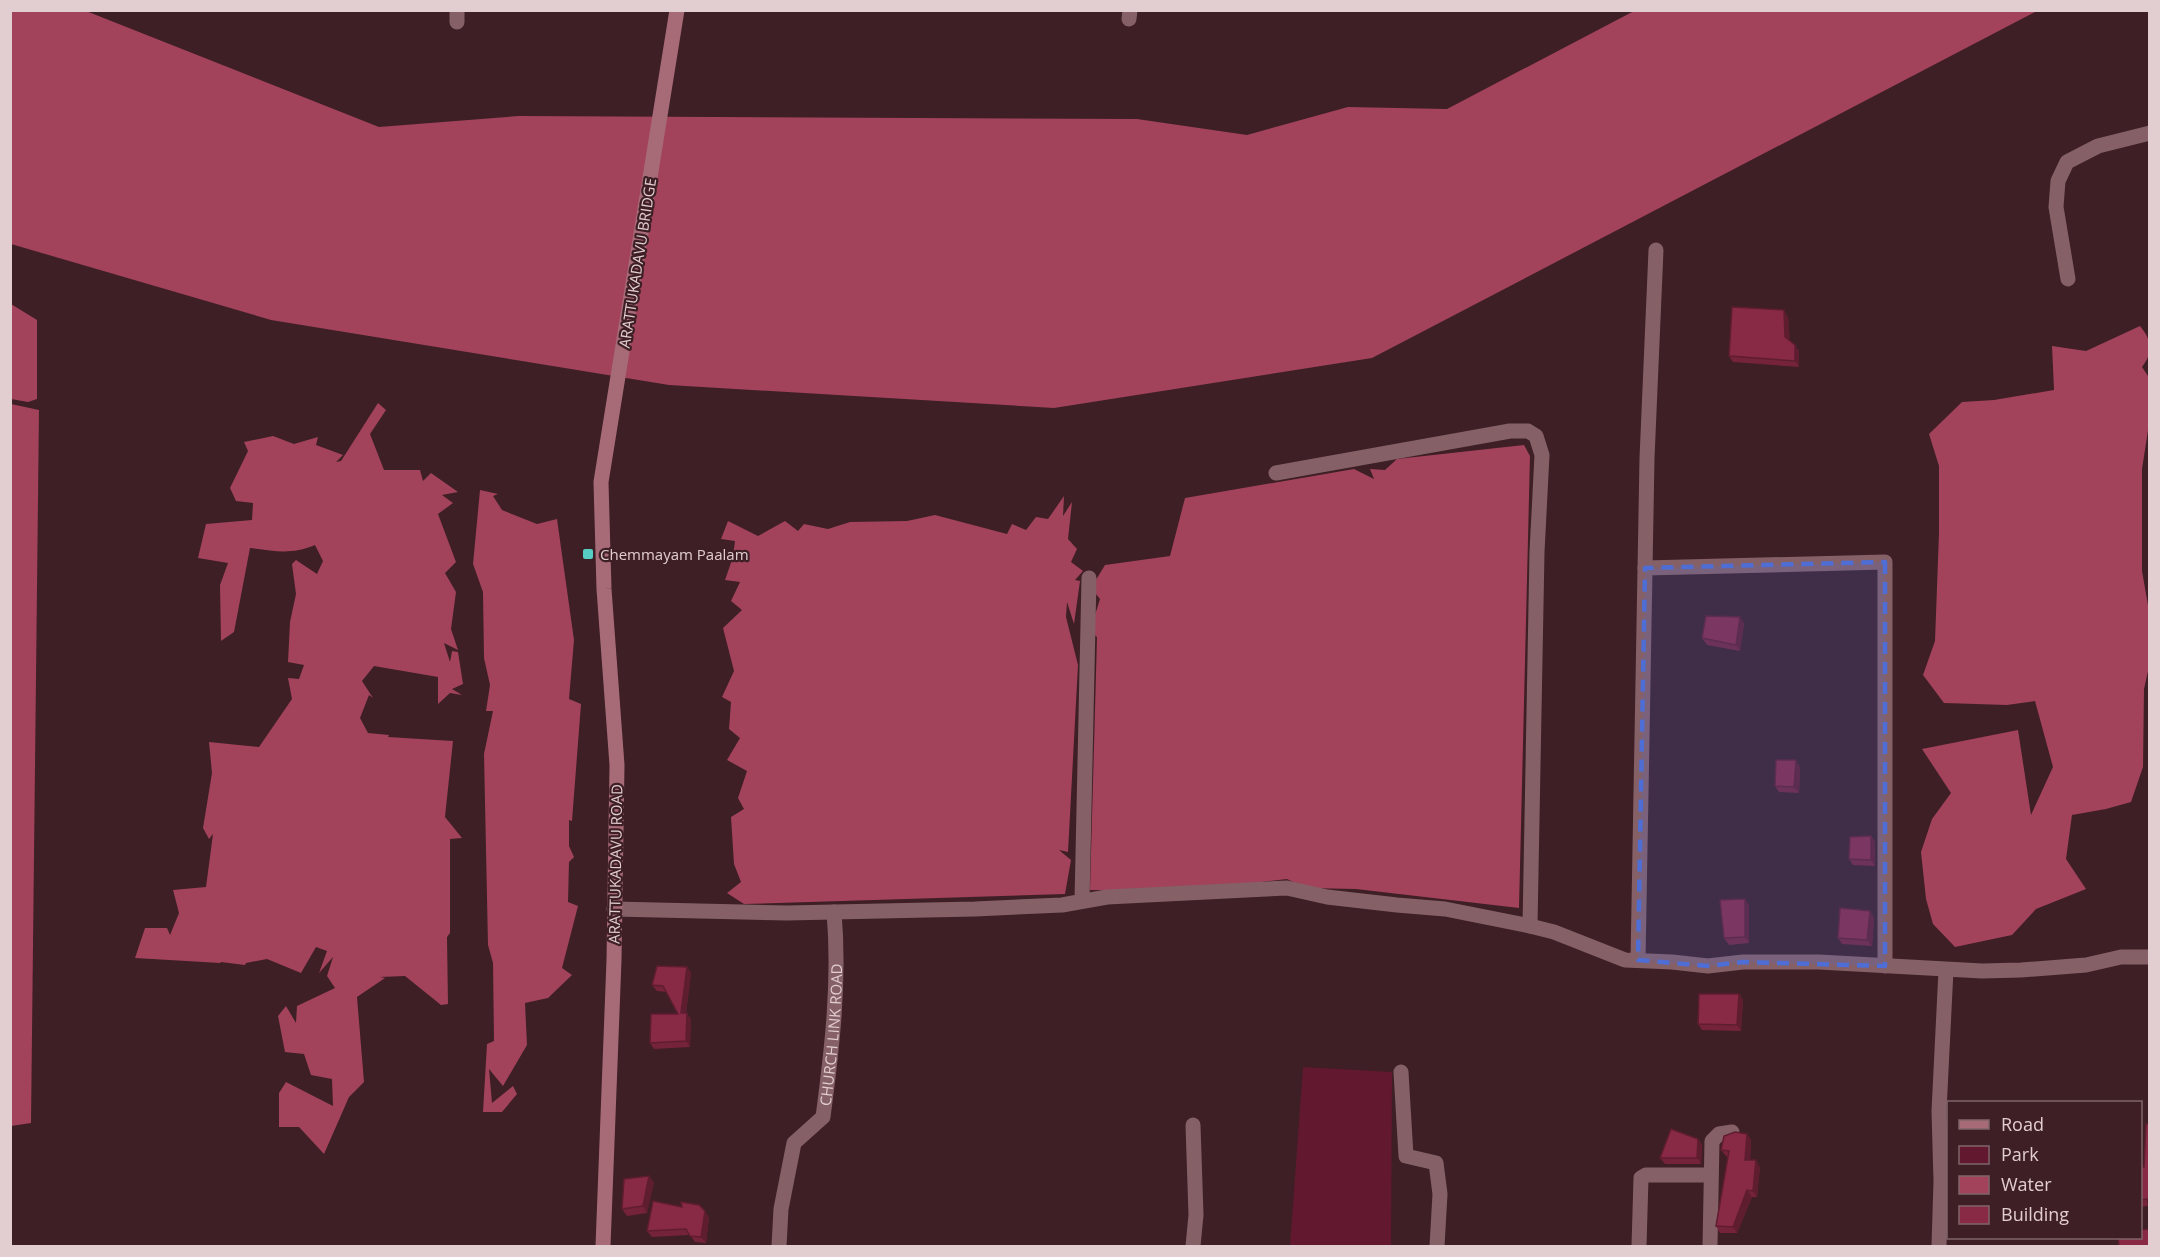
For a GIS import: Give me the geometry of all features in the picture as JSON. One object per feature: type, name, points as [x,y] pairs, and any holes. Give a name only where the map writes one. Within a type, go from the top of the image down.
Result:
[{"type":"main road","name":"ARATTUKADAVU BRIDGE","points":[[601,482],[677,10]]},
{"type":"main road","name":"ARATTUKADAVU ROAD","points":[[601,482],[604,588],[617,765],[603,1246]]},
{"type":"street","points":[[2068,279],[2056,207],[2058,181],[2067,162],[2098,146],[2150,133]]},
{"type":"street","points":[[1638,960],[1647,458],[1656,250]]},
{"type":"street","points":[[1276,473],[1510,431],[1528,431],[1536,436],[1542,455],[1530,926]]},
{"type":"street","points":[[1645,568],[1885,562],[1885,966]]},
{"type":"street","points":[[1082,901],[1089,578]]},
{"type":"street","points":[[614,909],[787,913],[997,908],[1062,905],[1107,897],[1287,888],[1327,897],[1445,909],[1530,926],[1554,932],[1625,960],[1708,966],[1743,962],[1853,963],[1946,970],[2021,970],[2086,965],[2121,957],[2150,957]]},
{"type":"street","name":"CHURCH LINK ROAD","points":[[779,1246],[781,1209],[794,1143],[823,1117],[835,1026],[837,944],[834,912]]},
{"type":"street","points":[[1939,1246],[1941,1181],[1939,1111],[1946,970]]},
{"type":"street","points":[[1401,1072],[1406,1156],[1436,1163],[1440,1194],[1437,1246]]},
{"type":"street","points":[[1192,1246],[1196,1215],[1193,1125]]},
{"type":"street","points":[[1710,1246],[1712,1141],[1719,1134],[1732,1132]]},
{"type":"street","points":[[1639,1246],[1641,1178],[1646,1175],[1711,1175]]},
{"type":"highlighted area","points":[[1885,562],[1885,966],[1743,962],[1708,966],[1638,960],[1645,568]]},
{"type":"green space","points":[[1303,1067],[1392,1072],[1391,1246],[1290,1246]]},
{"type":"water","points":[[10,11],[86,11],[379,127],[519,116],[1137,119],[1247,135],[1348,107],[1447,109],[1634,11],[2037,11],[1372,358],[1054,408],[669,385],[271,320],[11,244]]},
{"type":"water","points":[[11,304],[37,320],[37,399],[28,402],[11,399]]},
{"type":"water","points":[[2140,326],[2150,346],[2142,367],[2150,379],[2149,424],[2142,469],[2142,571],[2149,611],[2150,662],[2144,689],[2143,767],[2131,802],[2072,815],[2066,859],[2086,889],[2036,909],[2012,935],[1955,947],[1933,924],[1926,899],[1921,852],[1932,819],[1951,793],[1922,749],[2018,730],[2031,815],[2053,767],[2035,701],[2007,705],[1944,703],[1923,675],[1935,641],[1939,533],[1939,466],[1929,434],[1962,402],[1994,400],[2054,390],[2052,346],[2086,351]]},
{"type":"water","points":[[378,403],[386,410],[370,434],[384,470],[420,470],[423,481],[431,473],[458,492],[442,495],[453,503],[438,514],[456,562],[445,573],[456,592],[451,629],[458,650],[444,643],[450,662],[452,651],[458,652],[463,684],[452,689],[462,695],[450,693],[438,704],[438,677],[374,666],[362,681],[373,698],[369,695],[360,718],[368,733],[389,735],[388,737],[453,741],[445,817],[462,838],[450,839],[450,933],[447,937],[448,1004],[441,1005],[405,976],[380,977],[385,978],[357,997],[364,1082],[349,1097],[324,1154],[299,1127],[279,1127],[279,1093],[286,1082],[333,1106],[332,1079],[311,1075],[304,1054],[285,1052],[278,1016],[286,1006],[296,1023],[297,1006],[335,988],[327,976],[333,957],[319,973],[327,951],[316,947],[301,973],[267,959],[245,965],[135,958],[145,928],[167,928],[170,935],[179,913],[173,890],[206,887],[213,834],[209,839],[203,828],[212,773],[209,742],[259,747],[292,699],[288,678],[299,679],[304,665],[288,662],[290,622],[296,594],[292,564],[296,560],[317,574],[323,561],[315,545],[290,551],[250,548],[234,632],[221,641],[220,585],[228,563],[198,558],[206,524],[252,520],[253,503],[236,501],[230,488],[248,451],[244,442],[273,436],[294,444],[318,437],[316,445],[343,455],[336,462],[341,461]]},
{"type":"water","points":[[11,404],[39,410],[31,1123],[11,1126]]},
{"type":"water","points":[[1524,445],[1530,456],[1519,908],[1356,889],[1305,888],[1287,879],[1185,891],[1090,890],[1097,637],[1090,631],[1100,599],[1091,588],[1105,565],[1170,556],[1185,498],[1354,469],[1374,479],[1370,469],[1385,470],[1397,459]]},
{"type":"water","points":[[480,490],[498,494],[493,496],[502,510],[537,524],[557,519],[574,640],[569,699],[581,704],[572,821],[569,820],[569,846],[574,857],[569,862],[568,902],[578,906],[562,968],[572,975],[548,998],[525,1003],[527,1045],[503,1086],[489,1069],[492,1103],[513,1086],[517,1094],[502,1112],[483,1112],[487,1044],[494,1041],[493,963],[488,945],[484,754],[493,711],[486,711],[490,685],[484,658],[483,592],[473,564]]},
{"type":"water","points":[[1064,496],[1063,516],[1072,502],[1068,539],[1077,549],[1071,562],[1083,571],[1075,580],[1080,581],[1074,624],[1067,602],[1066,617],[1078,665],[1068,852],[1059,850],[1071,860],[1065,894],[744,904],[727,893],[741,882],[734,864],[731,817],[744,809],[738,798],[747,771],[727,760],[740,738],[729,729],[731,702],[722,697],[734,671],[723,628],[742,610],[731,601],[740,582],[725,580],[733,557],[735,541],[721,539],[728,521],[758,536],[785,521],[798,531],[804,524],[828,529],[850,522],[907,521],[935,515],[1007,534],[1012,524],[1026,530],[1036,517],[1048,519]]},
{"type":"building","points":[[1732,307],[1784,310],[1785,337],[1795,345],[1795,361],[1729,356]]},
{"type":"building","points":[[1706,616],[1740,617],[1736,645],[1702,638]]},
{"type":"building","points":[[1776,760],[1796,760],[1794,787],[1775,786]]},
{"type":"building","points":[[1871,836],[1871,860],[1849,859],[1850,837]]},
{"type":"building","points":[[1745,899],[1745,937],[1724,938],[1720,900]]},
{"type":"building","points":[[1840,908],[1870,911],[1867,940],[1838,938]]},
{"type":"building","points":[[657,966],[687,967],[681,1013],[687,1013],[686,1041],[650,1043],[651,1014],[678,1014],[663,986],[652,985]]},
{"type":"building","points":[[1699,994],[1739,994],[1737,1025],[1698,1024]]},
{"type":"building","points":[[2146,1124],[2150,1124],[2150,1224],[2148,1199],[2142,1200],[2142,1167],[2144,1167]]},
{"type":"building","points":[[1671,1129],[1698,1139],[1697,1158],[1660,1158]]},
{"type":"building","points":[[1735,1132],[1747,1134],[1745,1160],[1756,1160],[1753,1191],[1747,1190],[1733,1227],[1716,1226],[1729,1151],[1721,1150],[1724,1136]]},
{"type":"building","points":[[649,1176],[643,1206],[622,1209],[624,1179]]},
{"type":"building","points":[[653,1201],[682,1207],[681,1202],[699,1205],[705,1211],[701,1237],[690,1236],[686,1229],[647,1231]]},
{"type":"building","points":[[2150,1229],[2150,1246],[2119,1246],[2118,1239],[2142,1239],[2142,1230]]},
{"type":"place","name":"Chemmayam Paalam","points":[[588,554]]}]
